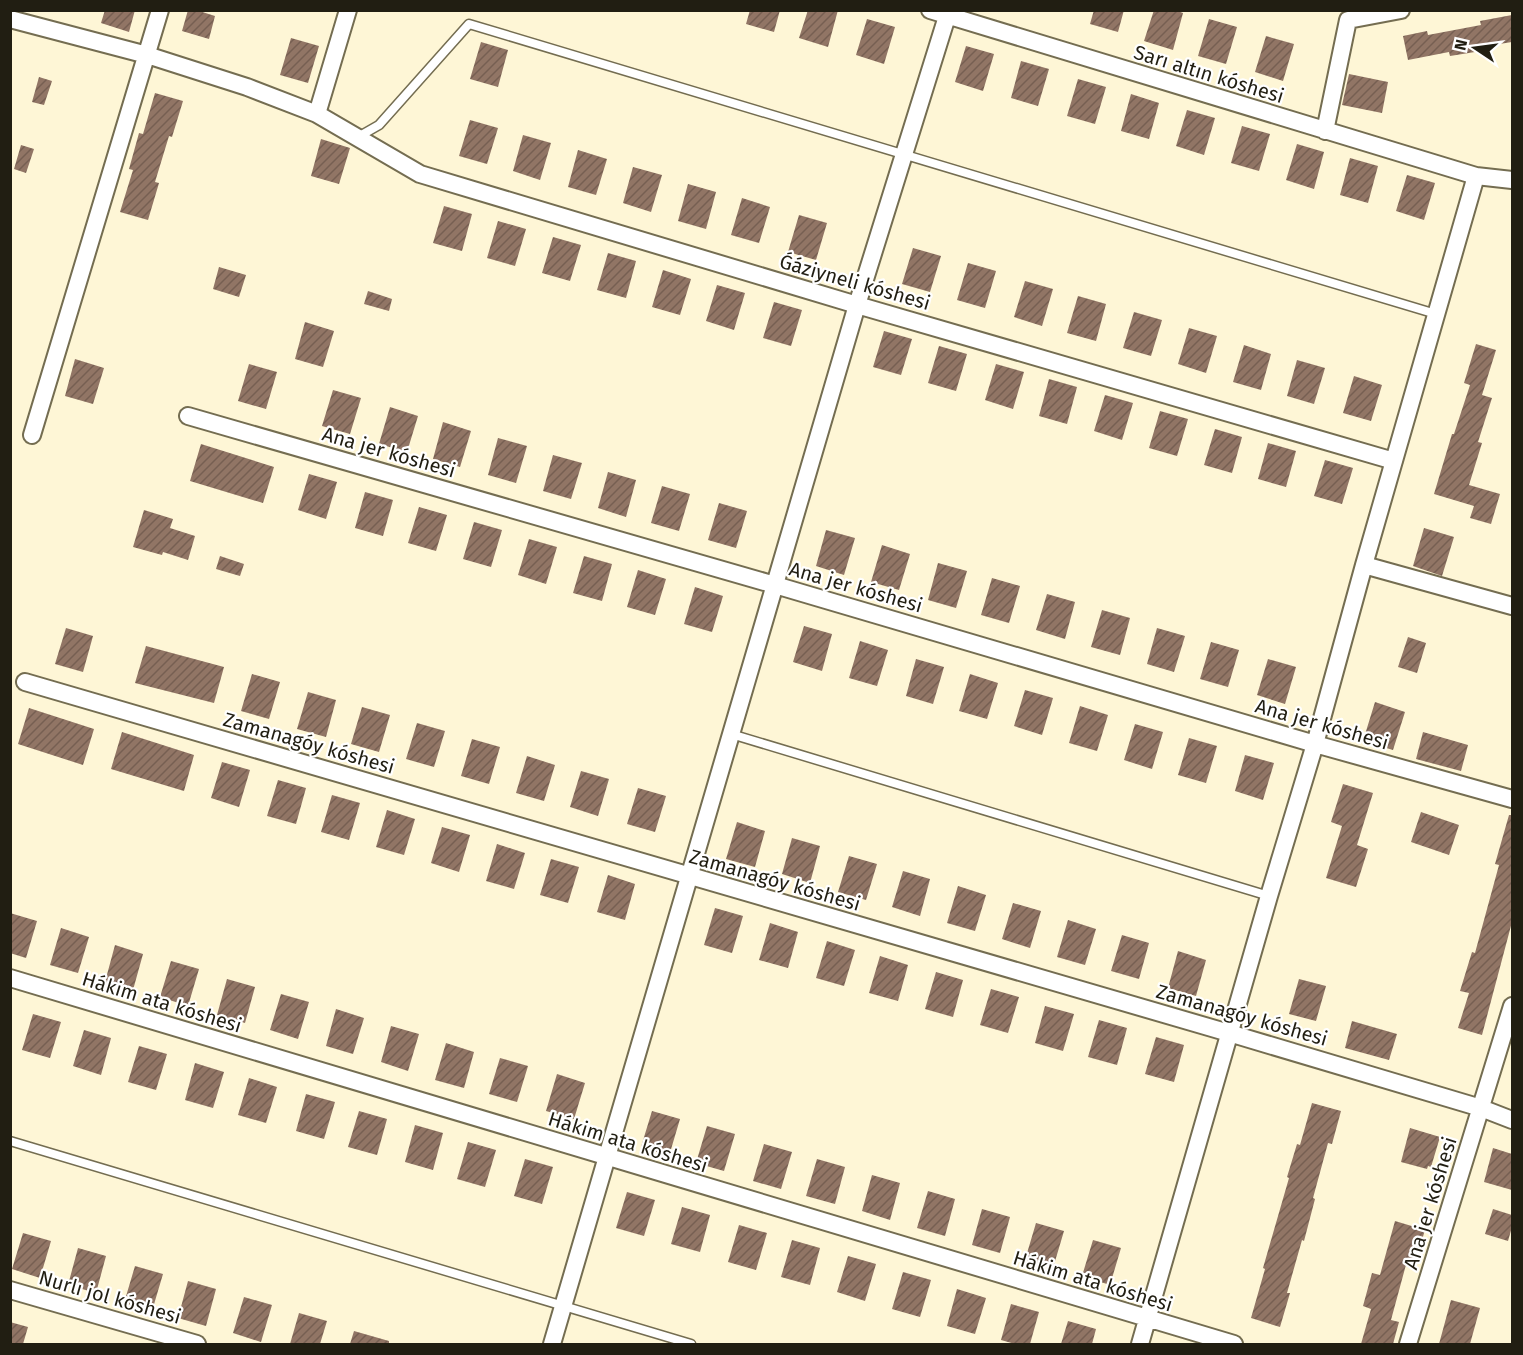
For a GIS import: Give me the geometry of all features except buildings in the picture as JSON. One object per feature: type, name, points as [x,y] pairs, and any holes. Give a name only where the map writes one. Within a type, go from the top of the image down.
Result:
[{"type":"street","points":[[33,435],[160,10]]},
{"type":"street","points":[[317,114],[348,10]]},
{"type":"street","name":"Sarı altın kóshesi","points":[[930,10],[948,13],[1476,176],[1512,180]]},
{"type":"street","points":[[1325,131],[1348,20],[1401,10]]},
{"type":"street","points":[[552,1344],[857,305],[948,13]]},
{"type":"street","name":"Ǵáziyneli kóshesi","points":[[10,19],[147,55],[247,87],[317,114],[420,174],[857,305],[1394,461]]},
{"type":"street","points":[[1140,1344],[1315,744],[1476,176]]},
{"type":"street","name":"Ana jer kóshesi","points":[[188,416],[1315,744],[1512,799]]},
{"type":"street","points":[[1364,565],[1512,606]]},
{"type":"street","name":"Zamanagóy kóshesi","points":[[25,682],[1229,1033],[1481,1108],[1512,1120]]},
{"type":"street","name":"Hákim ata kóshesi","points":[[10,978],[1233,1344]]},
{"type":"street","name":"Ana jer kóshesi","points":[[1408,1344],[1512,1006]]},
{"type":"street","name":"Nurlı jol kóshesi","points":[[10,1290],[197,1344]]},
{"type":"lane","points":[[358,138],[379,125],[469,24],[1436,314]]},
{"type":"lane","points":[[731,734],[1269,896]]},
{"type":"lane","points":[[10,1141],[691,1344]]}]
